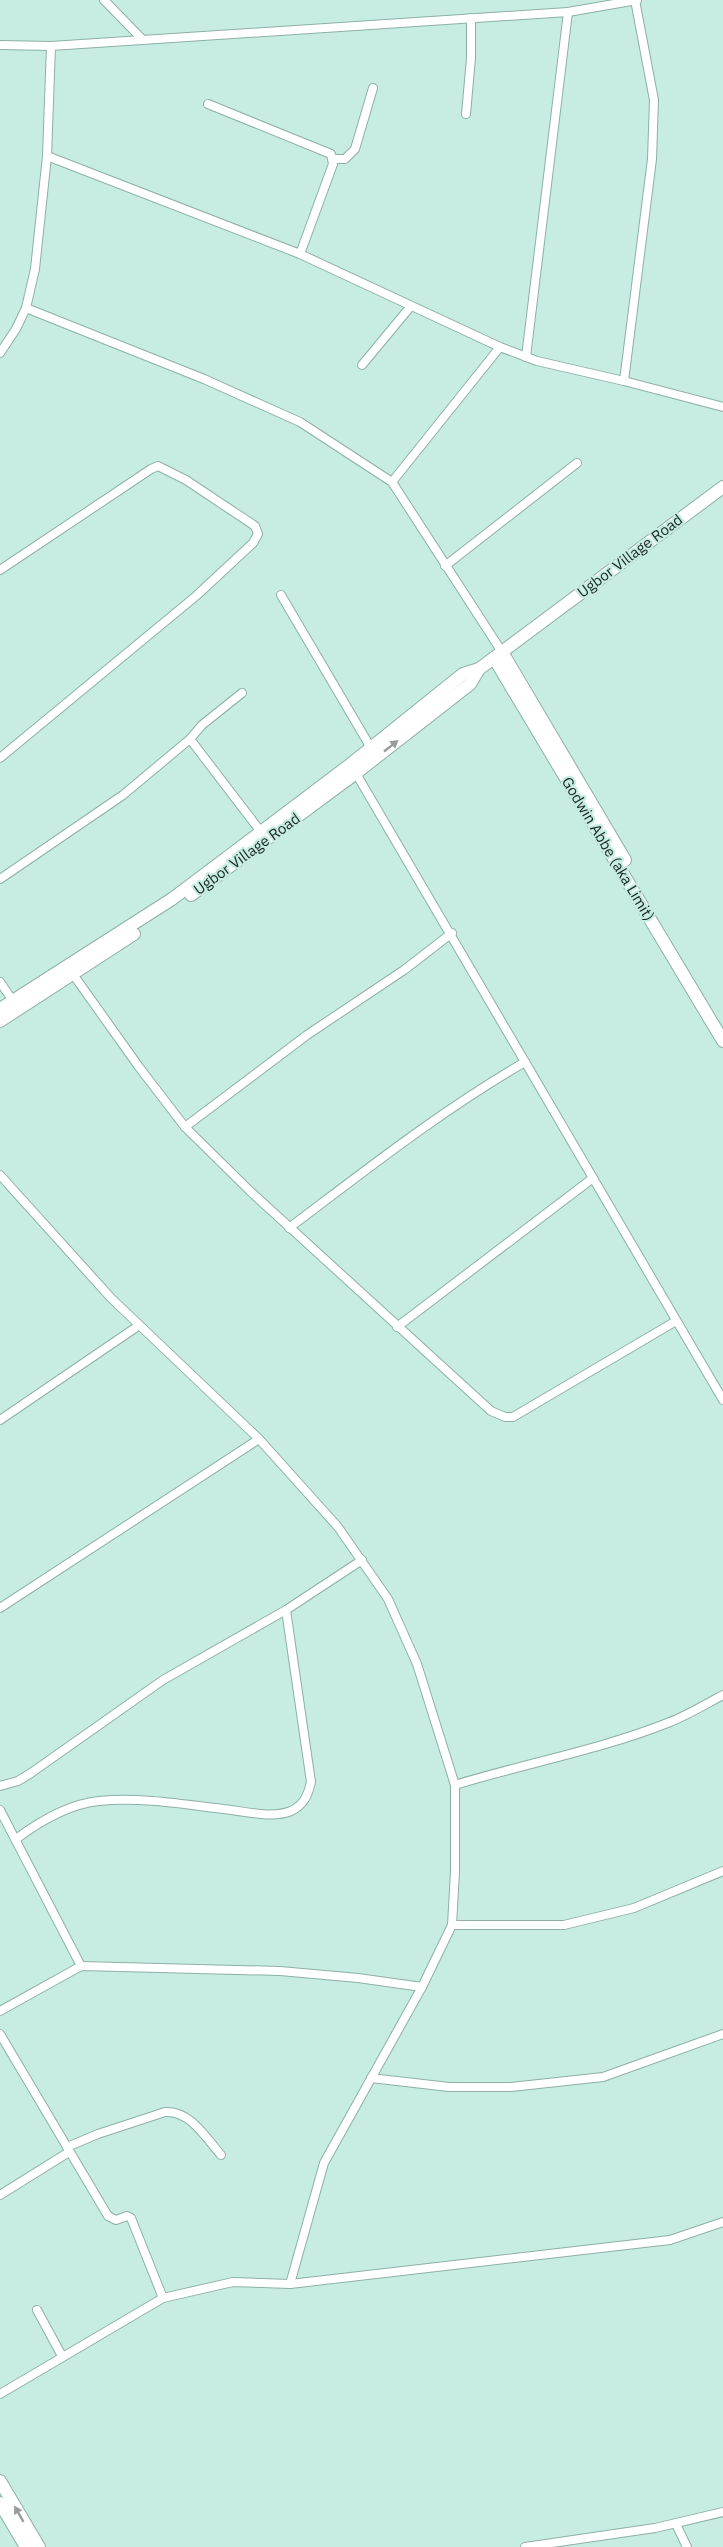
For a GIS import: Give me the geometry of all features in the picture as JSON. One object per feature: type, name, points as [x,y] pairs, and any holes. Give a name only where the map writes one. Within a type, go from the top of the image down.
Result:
[{"type":"street","points":[[104,0],[142,39]]},
{"type":"street","points":[[0,45],[51,46],[568,12],[636,0],[654,100],[652,159],[624,381]]},
{"type":"street","points":[[526,357],[568,12]]},
{"type":"street","points":[[465,114],[471,57],[471,18]]},
{"type":"street","points":[[0,353],[16,329],[26,308],[34,269],[47,156],[51,46]]},
{"type":"street","points":[[208,104],[325,151],[334,159],[345,159],[355,149],[374,88]]},
{"type":"street","points":[[47,156],[300,254],[526,357],[723,407]]},
{"type":"street","points":[[300,254],[334,159]]},
{"type":"street","points":[[363,365],[411,306]]},
{"type":"street","points":[[26,308],[204,379],[300,422],[392,482],[498,655]]},
{"type":"street","points":[[392,482],[500,347]]},
{"type":"street","points":[[445,566],[577,463]]},
{"type":"street","points":[[0,570],[158,466],[186,480],[255,526],[258,534],[253,543],[196,596],[0,758]]},
{"type":"street","name":"Ugbor Village Road","points":[[0,1021],[172,899],[261,832],[354,769],[371,748],[463,674],[479,669],[723,487]]},
{"type":"street","points":[[281,595],[371,748]]},
{"type":"street","name":"Godwin Abbe (aka Limit)","points":[[498,655],[723,1027]]},
{"type":"street","name":"Godwin Abbe (aka Limit)","points":[[498,655],[723,1041]]},
{"type":"street","name":"Ugbor Village Road","points":[[0,1010],[71,971],[177,906],[354,769],[471,684],[479,669]]},
{"type":"street","points":[[0,879],[123,795],[242,693]]},
{"type":"street","points":[[190,739],[261,832]]},
{"type":"street","points":[[354,769],[452,933],[723,1400]]},
{"type":"street","points":[[185,1127],[307,1035],[404,970],[452,933]]},
{"type":"street","points":[[71,971],[185,1127],[289,1228],[491,1411],[505,1417],[513,1417],[676,1321]]},
{"type":"street","points":[[0,982],[13,1001]]},
{"type":"street","points":[[289,1228],[394,1148],[488,1083],[525,1062]]},
{"type":"street","points":[[0,1175],[138,1326],[259,1438],[338,1527],[388,1599],[417,1664],[455,1785],[455,1872],[452,1925],[422,1987],[324,2163],[290,2284]]},
{"type":"street","points":[[397,1327],[593,1178]]},
{"type":"street","points":[[0,1420],[138,1326]]},
{"type":"street","points":[[0,1608],[259,1438]]},
{"type":"street","points":[[0,1786],[18,1781],[31,1773],[163,1680],[286,1610],[362,1560]]},
{"type":"street","points":[[16,1839],[60,1813],[80,1805],[97,1802],[126,1800],[159,1802],[276,1815],[298,1807],[304,1802],[311,1782],[286,1610]]},
{"type":"street","points":[[455,1785],[498,1772],[571,1755],[671,1722],[723,1695]]},
{"type":"street","points":[[0,1810],[81,1966]]},
{"type":"street","points":[[452,1925],[564,1925],[634,1908],[723,1871]]},
{"type":"street","points":[[0,2012],[81,1966],[280,1971],[358,1977],[422,1987]]},
{"type":"street","points":[[0,2034],[108,2216],[116,2220],[127,2216],[132,2218],[163,2298]]},
{"type":"street","points":[[371,2078],[449,2087],[511,2087],[603,2078],[723,2034]]},
{"type":"street","points":[[0,2195],[68,2150],[98,2134],[165,2112],[173,2111],[187,2117],[221,2156]]},
{"type":"street","points":[[0,2394],[24,2382],[62,2356],[163,2298],[233,2282],[290,2284],[670,2240],[723,2222]]},
{"type":"street","points":[[37,2310],[62,2356]]},
{"type":"street","points":[[0,2481],[39,2547]]},
{"type":"street","points":[[0,2503],[26,2547]]},
{"type":"street","points":[[525,2547],[676,2524],[723,2512]]},
{"type":"street","points":[[676,2524],[687,2547]]}]
